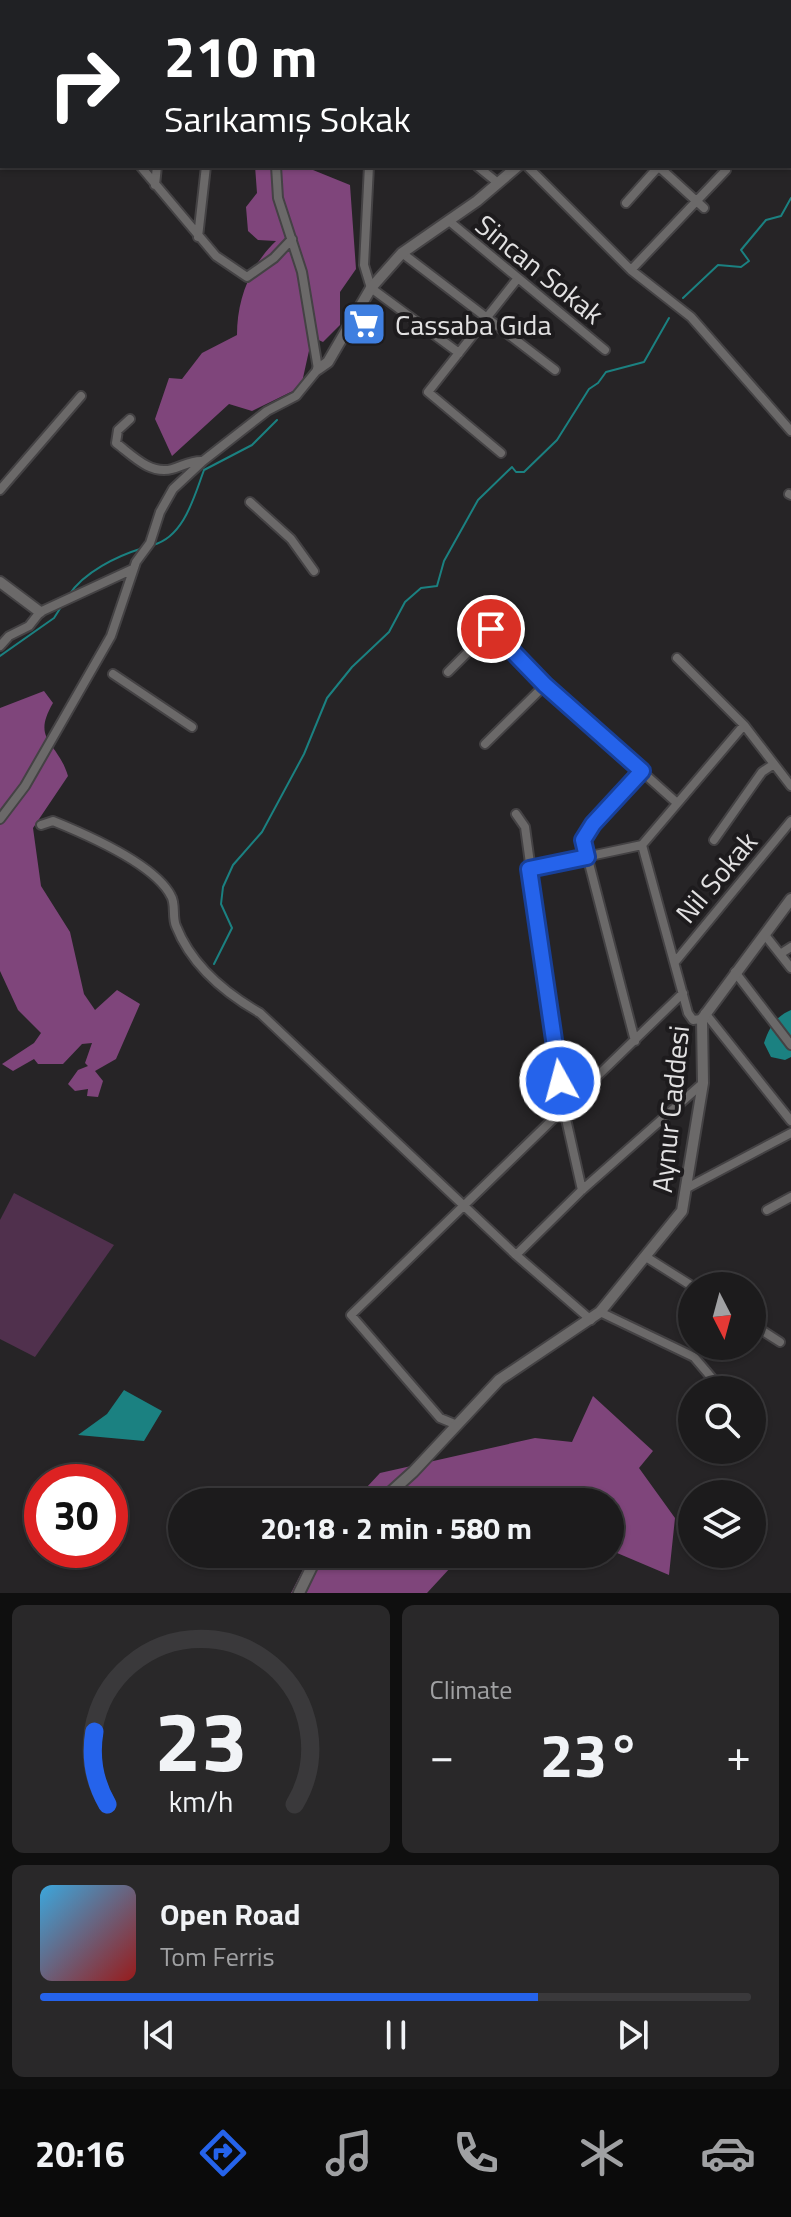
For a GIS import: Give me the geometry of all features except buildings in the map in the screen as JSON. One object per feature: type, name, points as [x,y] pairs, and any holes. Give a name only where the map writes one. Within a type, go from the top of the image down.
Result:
[{"type":"street","points":[[142,168],[216,256],[247,277],[274,258],[292,239]]},
{"type":"street","points":[[155,185],[157,168]]},
{"type":"street","points":[[198,237],[206,168]]},
{"type":"street","points":[[276,168],[278,198],[302,272],[318,369]]},
{"type":"street","points":[[369,168],[364,265],[371,288],[459,353]]},
{"type":"street","points":[[479,168],[498,183]]},
{"type":"street","points":[[0,819],[25,786],[111,636],[133,569],[150,543],[160,512],[173,489],[267,411],[296,396],[318,369],[328,362],[371,288],[402,253],[449,221],[516,168]]},
{"type":"street","points":[[529,168],[631,270],[691,317],[791,431]]},
{"type":"street","points":[[626,203],[657,168]]},
{"type":"street","points":[[661,168],[700,205]]},
{"type":"street","points":[[631,270],[700,205],[726,170]]},
{"type":"street","name":"Sincan Sokak","points":[[449,221],[605,350]]},
{"type":"street","points":[[402,253],[555,370]]},
{"type":"street","points":[[501,453],[428,392],[518,278]]},
{"type":"street","points":[[0,490],[81,396]]},
{"type":"street","points":[[130,419],[118,430],[116,443],[142,463],[155,470],[169,470],[203,461]]},
{"type":"street","points":[[250,502],[291,539],[314,571]]},
{"type":"street","points":[[0,646],[9,636],[29,626],[40,612],[133,569]]},
{"type":"street","points":[[0,582],[40,612]]},
{"type":"street","points":[[448,672],[491,629],[545,685],[677,803]]},
{"type":"street","points":[[677,658],[744,725],[791,786]]},
{"type":"street","points":[[113,674],[192,727]]},
{"type":"street","points":[[485,744],[545,685]]},
{"type":"street","points":[[529,869],[642,845],[744,725]]},
{"type":"street","points":[[714,840],[762,772],[774,764]]},
{"type":"street","points":[[635,1041],[583,840],[593,824],[642,771]]},
{"type":"street","points":[[516,814],[525,827],[564,1110],[582,1190]]},
{"type":"street","points":[[41,825],[53,821],[72,829],[137,864],[159,883],[172,897],[175,925],[200,965],[229,995],[260,1013],[516,1255],[591,1320]]},
{"type":"street","name":"Nil Sokak","points":[[675,962],[791,821]]},
{"type":"street","points":[[642,845],[688,1013],[693,1020],[704,1016],[791,1121]]},
{"type":"street","name":"Aynur Caddesi","points":[[395,1488],[499,1380],[600,1312],[682,1211],[703,1083],[704,1016],[789,905]]},
{"type":"street","points":[[765,935],[791,968]]},
{"type":"street","points":[[780,954],[791,947]]},
{"type":"street","points":[[735,972],[791,1045]]},
{"type":"street","points":[[457,1425],[440,1418],[351,1315],[683,993]]},
{"type":"street","points":[[516,1255],[582,1190],[703,1083]]},
{"type":"street","points":[[687,1188],[791,1133]]},
{"type":"street","points":[[767,1210],[791,1197]]},
{"type":"street","points":[[646,1257],[678,1277]]},
{"type":"street","points":[[600,1312],[694,1357],[710,1376]]},
{"type":"street","points":[[766,1333],[780,1342]]},
{"type":"street","points":[[299,1593],[311,1568]]},
{"type":"shaded area","points":[[255,168],[312,168],[350,185],[356,269],[340,292],[340,325],[323,342],[312,337],[301,387],[252,411],[229,404],[172,456],[155,419],[169,378],[182,379],[202,353],[237,335],[242,296],[252,272],[276,241],[258,240],[248,231],[246,207],[257,193]]},
{"type":"shaded area","points":[[44,691],[53,703],[47,716],[45,733],[68,776],[33,828],[41,886],[70,932],[84,994],[95,1010],[117,990],[140,1004],[116,1059],[95,1071],[103,1081],[98,1097],[87,1096],[88,1089],[75,1091],[68,1084],[78,1070],[88,1066],[85,1063],[92,1043],[82,1044],[63,1064],[38,1064],[34,1059],[13,1071],[2,1064],[34,1043],[41,1033],[18,1010],[0,971],[0,708]]},
{"type":"shaded area","points":[[14,1193],[114,1245],[35,1357],[0,1339],[0,1220]]},
{"type":"shaded area","points":[[593,1396],[653,1451],[639,1468],[675,1518],[669,1575],[624,1556],[624,1488],[366,1488],[380,1473],[535,1438],[572,1442]]},
{"type":"shaded area","points":[[304,1568],[450,1568],[427,1593],[291,1593]]},
{"type":"water","points":[[791,1010],[791,1057],[785,1060],[771,1057],[764,1043],[766,1038],[777,1019]]},
{"type":"water","points":[[124,1390],[162,1411],[144,1441],[78,1435],[107,1414]]},
{"type":"waterway","points":[[683,298],[718,265],[741,267],[749,261],[741,250],[766,220],[781,216],[791,198]]},
{"type":"waterway","points":[[214,964],[232,928],[221,904],[223,887],[233,865],[262,832],[304,754],[327,698],[352,667],[389,632],[405,602],[421,588],[437,586],[444,561],[478,500],[512,467],[516,472],[524,472],[557,440],[589,389],[606,372],[644,362],[669,318]]},
{"type":"waterway","points":[[153,545],[164,541],[180,525],[204,470],[252,445],[277,420]]},
{"type":"waterway","points":[[69,595],[83,579],[102,566],[143,548]]},
{"type":"waterway","points":[[0,656],[54,618],[61,607]]},
{"type":"place","name":"Cassaba Gıda","points":[[364,324]]},
{"type":"route","points":[[491,629],[545,685],[642,771],[593,824],[583,840],[587,857],[529,869],[560,1081]]}]
